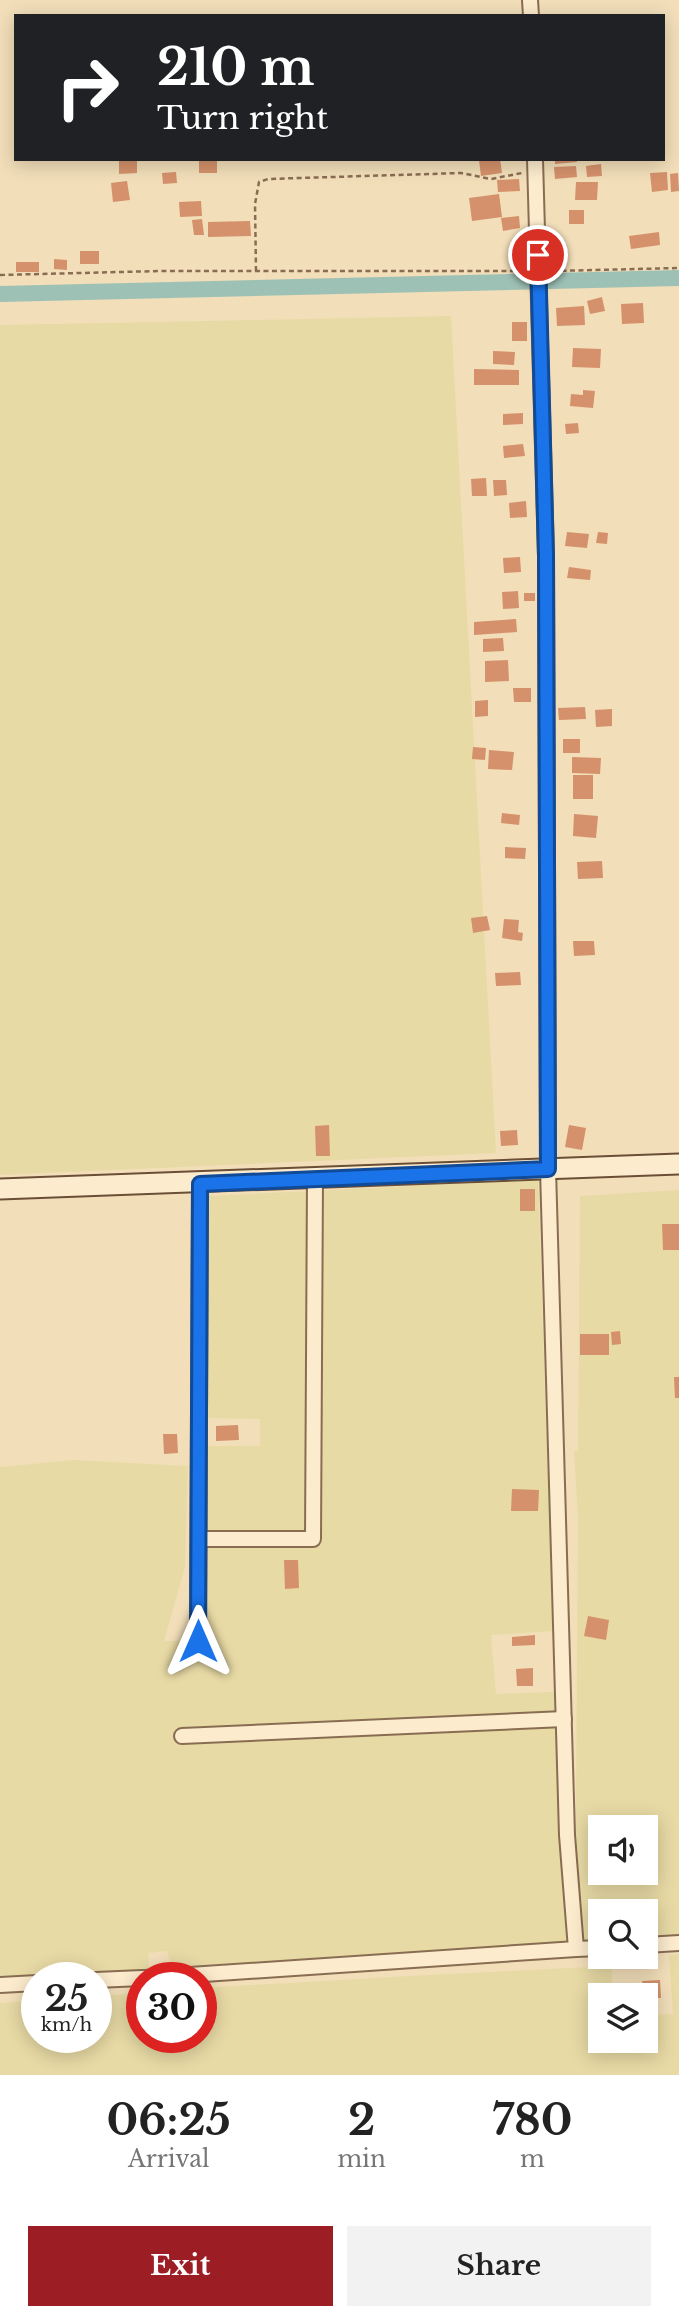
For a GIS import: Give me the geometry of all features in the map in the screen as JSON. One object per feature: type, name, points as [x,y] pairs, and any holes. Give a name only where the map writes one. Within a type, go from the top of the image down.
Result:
[{"type":"street","points":[[535,165],[546,556],[548,1169],[567,1835],[576,1949]]},
{"type":"street","points":[[0,1189],[200,1184],[679,1164]]},
{"type":"street","points":[[199,1539],[313,1539],[315,1179]]},
{"type":"street","points":[[198,1641],[200,1184]]},
{"type":"street","points":[[182,1737],[564,1719]]},
{"type":"street","points":[[658,1944],[679,1943]]},
{"type":"street","points":[[217,1973],[588,1948]]},
{"type":"street","points":[[0,1985],[21,1984]]},
{"type":"path","points":[[256,271],[255,204],[259,183],[268,179],[461,173],[491,178],[535,165]]},
{"type":"path","points":[[0,275],[679,268]]},
{"type":"shaded area","points":[[451,316],[496,1153],[0,1175],[0,325]]},
{"type":"shaded area","points":[[538,1180],[553,1631],[491,1635],[496,1694],[554,1692],[569,1942],[217,1964],[217,1962],[170,1962],[167,1951],[148,1953],[149,1962],[126,1962],[126,1970],[112,1971],[112,1962],[21,1962],[21,1976],[0,1977],[0,1467],[73,1460],[188,1466],[185,1567],[164,1641],[205,1641],[206,1446],[260,1446],[260,1419],[206,1418],[208,1196]]},
{"type":"shaded area","points":[[679,1190],[679,1936],[658,1937],[658,1899],[588,1899],[588,1939],[575,1940],[578,1518],[574,1451],[578,1451],[580,1196]]},
{"type":"shaded area","points":[[679,1954],[679,2075],[0,2075],[0,2003],[21,2001],[21,2053],[112,2053],[112,1995],[126,1994],[126,2053],[217,2053],[217,1987],[588,1967],[612,1969],[612,1983],[588,1983],[588,2053],[658,2053],[658,2015],[673,2014],[669,1955]]},
{"type":"building","points":[[119,161],[137,161],[137,173],[119,174]]},
{"type":"building","points":[[199,161],[217,161],[217,173],[199,173]]},
{"type":"building","points":[[479,161],[500,161],[502,173],[481,176]]},
{"type":"building","points":[[555,161],[577,161],[577,162],[555,164]]},
{"type":"building","points":[[601,164],[602,176],[587,177],[586,166]]},
{"type":"building","points":[[576,166],[577,177],[555,179],[554,167]]},
{"type":"building","points":[[176,172],[177,183],[163,184],[162,173]]},
{"type":"building","points":[[667,172],[668,190],[652,192],[650,173]]},
{"type":"building","points":[[678,173],[679,191],[671,192],[670,174]]},
{"type":"building","points":[[519,179],[520,191],[498,192],[497,180]]},
{"type":"building","points":[[127,181],[130,200],[113,202],[111,183]]},
{"type":"building","points":[[576,182],[598,182],[597,200],[575,200]]},
{"type":"building","points":[[499,194],[502,217],[472,221],[469,198]]},
{"type":"building","points":[[201,201],[202,216],[180,217],[179,202]]},
{"type":"building","points":[[569,210],[584,210],[584,224],[569,224]]},
{"type":"building","points":[[519,216],[520,228],[503,231],[501,218]]},
{"type":"building","points":[[202,219],[204,235],[194,235],[192,220]]},
{"type":"building","points":[[250,221],[251,236],[208,237],[208,222]]},
{"type":"building","points":[[659,232],[660,245],[631,249],[629,236]]},
{"type":"building","points":[[80,251],[99,251],[99,264],[80,264]]},
{"type":"building","points":[[54,259],[67,260],[67,270],[54,269]]},
{"type":"building","points":[[16,262],[39,262],[39,272],[16,272]]},
{"type":"building","points":[[602,297],[605,311],[590,314],[587,301]]},
{"type":"building","points":[[643,303],[644,323],[622,324],[621,304]]},
{"type":"building","points":[[584,306],[585,325],[557,326],[556,308]]},
{"type":"building","points":[[512,322],[527,322],[527,341],[512,341]]},
{"type":"building","points":[[573,348],[601,349],[600,368],[572,367]]},
{"type":"building","points":[[493,351],[515,352],[514,365],[493,364]]},
{"type":"building","points":[[474,369],[519,370],[519,385],[474,385]]},
{"type":"building","points":[[583,390],[595,391],[593,408],[570,406],[571,394],[583,395]]},
{"type":"building","points":[[523,413],[523,424],[503,425],[503,414]]},
{"type":"building","points":[[578,423],[579,433],[566,434],[565,424]]},
{"type":"building","points":[[523,444],[525,456],[504,458],[503,446]]},
{"type":"building","points":[[486,478],[487,496],[472,496],[471,479]]},
{"type":"building","points":[[493,480],[506,480],[507,495],[494,496]]},
{"type":"building","points":[[526,501],[527,517],[510,518],[509,503]]},
{"type":"building","points":[[567,532],[589,534],[587,548],[565,546]]},
{"type":"building","points":[[598,532],[608,533],[607,544],[596,543]]},
{"type":"building","points":[[520,557],[521,572],[504,573],[503,558]]},
{"type":"building","points":[[569,567],[591,570],[590,580],[567,578]]},
{"type":"building","points":[[518,591],[519,608],[503,609],[502,592]]},
{"type":"building","points":[[524,593],[535,593],[535,601],[524,601]]},
{"type":"building","points":[[516,619],[517,632],[474,635],[474,622]]},
{"type":"building","points":[[503,638],[504,651],[483,652],[483,639]]},
{"type":"building","points":[[508,660],[509,681],[485,682],[485,661]]},
{"type":"building","points":[[513,688],[531,688],[531,702],[514,702]]},
{"type":"building","points":[[488,700],[488,716],[475,717],[475,701]]},
{"type":"building","points":[[585,707],[586,719],[559,720],[558,708]]},
{"type":"building","points":[[612,709],[612,726],[596,727],[595,710]]},
{"type":"building","points":[[563,739],[580,739],[580,753],[563,753]]},
{"type":"building","points":[[473,747],[486,748],[485,760],[472,759]]},
{"type":"building","points":[[489,750],[514,752],[512,770],[488,769]]},
{"type":"building","points":[[572,757],[601,758],[600,774],[572,773]]},
{"type":"building","points":[[573,775],[593,775],[593,799],[573,799]]},
{"type":"building","points":[[502,813],[520,815],[519,825],[501,823]]},
{"type":"building","points":[[574,814],[598,816],[596,838],[573,836]]},
{"type":"building","points":[[505,847],[526,848],[525,859],[505,858]]},
{"type":"building","points":[[602,861],[603,878],[578,879],[577,862]]},
{"type":"building","points":[[487,916],[490,930],[473,933],[471,918]]},
{"type":"building","points":[[504,919],[519,920],[518,932],[523,933],[522,941],[502,938]]},
{"type":"building","points":[[573,941],[594,941],[595,955],[574,956]]},
{"type":"building","points":[[520,972],[521,985],[496,986],[495,973]]},
{"type":"building","points":[[329,1125],[330,1156],[316,1156],[315,1126]]},
{"type":"building","points":[[569,1125],[586,1128],[582,1150],[565,1147]]},
{"type":"building","points":[[517,1130],[518,1145],[501,1146],[500,1131]]},
{"type":"building","points":[[520,1189],[535,1189],[535,1211],[520,1211]]},
{"type":"building","points":[[662,1224],[679,1224],[679,1250],[663,1250]]},
{"type":"building","points":[[620,1331],[621,1344],[612,1345],[611,1332]]},
{"type":"building","points":[[580,1334],[609,1334],[609,1355],[580,1355]]},
{"type":"building","points":[[674,1377],[679,1377],[679,1398],[675,1398]]},
{"type":"building","points":[[238,1425],[239,1440],[216,1441],[216,1426]]},
{"type":"building","points":[[163,1434],[177,1434],[178,1453],[164,1454]]},
{"type":"building","points":[[512,1489],[539,1490],[538,1511],[511,1511]]},
{"type":"building","points":[[284,1560],[298,1560],[299,1588],[285,1589]]},
{"type":"building","points":[[588,1616],[609,1620],[606,1640],[584,1636]]},
{"type":"building","points":[[535,1635],[535,1645],[512,1646],[512,1637]]},
{"type":"building","points":[[533,1668],[533,1686],[517,1686],[516,1669]]},
{"type":"building","points":[[660,1980],[661,1998],[658,1998],[658,1983],[642,1981]]},
{"type":"waterway","points":[[0,294],[679,278]]},
{"type":"route","points":[[198,1641],[200,1184],[548,1169],[545,1001],[546,556],[538,255]]}]
